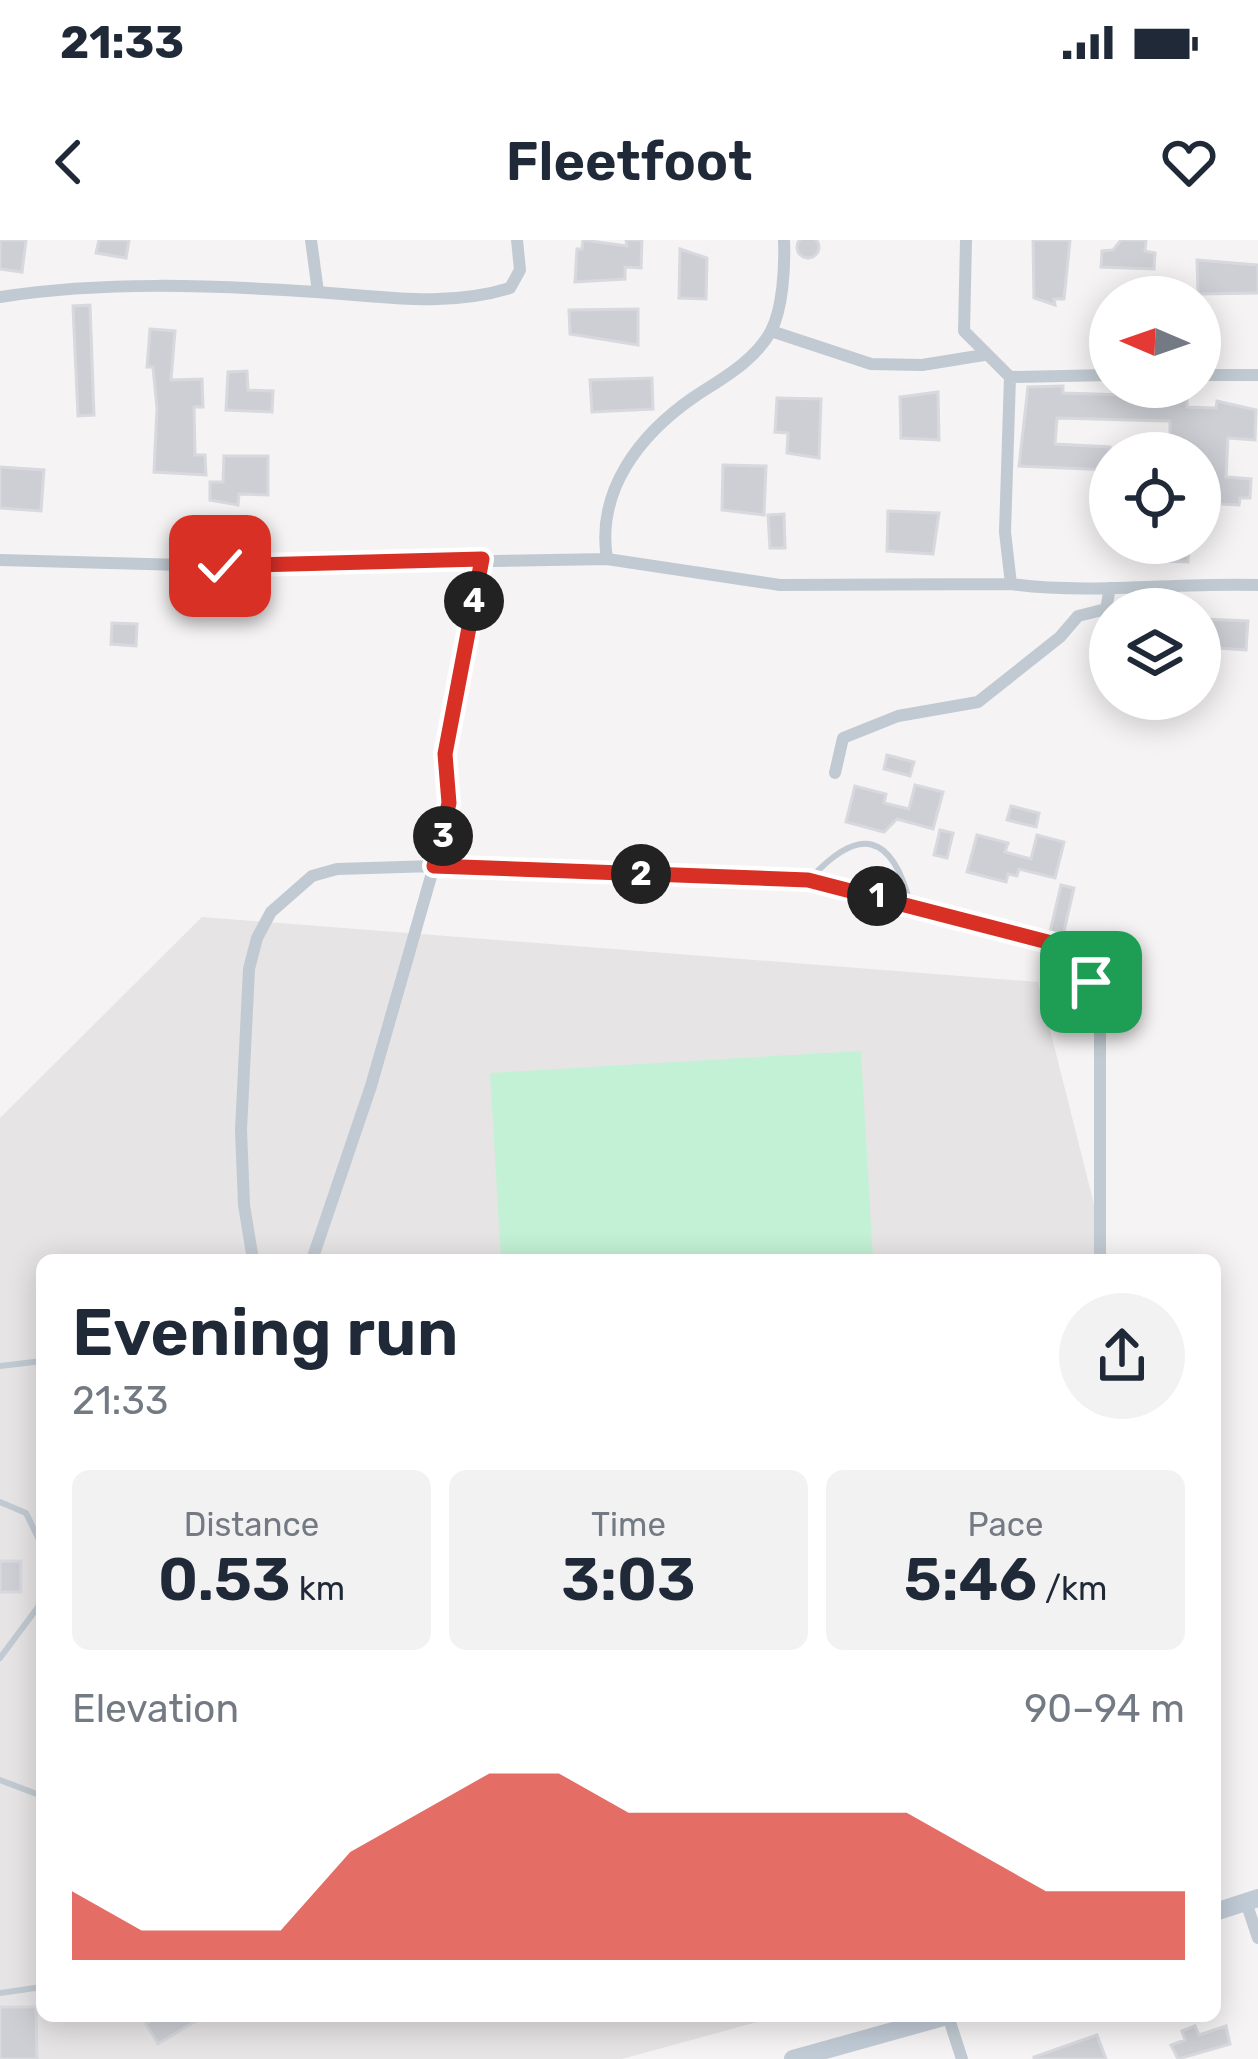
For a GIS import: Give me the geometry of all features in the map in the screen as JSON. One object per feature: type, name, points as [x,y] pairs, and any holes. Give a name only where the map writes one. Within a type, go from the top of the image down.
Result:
[{"type":"street","points":[[311,240],[318,292]]},
{"type":"street","points":[[0,297],[65,287],[318,292],[381,300],[488,295],[510,288],[520,270],[518,240]]},
{"type":"street","points":[[608,559],[603,518],[620,475],[668,418],[735,372],[771,331],[784,240]]},
{"type":"street","points":[[966,240],[964,332],[1010,376],[1089,375]]},
{"type":"street","points":[[771,331],[871,364],[922,364],[985,355]]},
{"type":"street","points":[[1221,375],[1258,375]]},
{"type":"street","points":[[1010,376],[1005,532],[1011,584]]},
{"type":"street","points":[[315,1254],[376,1070],[434,866],[449,803],[445,754],[482,559]]},
{"type":"street","points":[[0,560],[220,566],[608,559],[780,585],[1011,584],[1089,590]]},
{"type":"street","points":[[1110,588],[1174,582],[1258,585]]},
{"type":"street","points":[[835,773],[843,738],[898,716],[978,702],[1060,637],[1078,616],[1089,613]]},
{"type":"street","points":[[252,1254],[241,1150],[249,969],[257,938],[272,912],[311,876],[337,869],[434,866],[808,880],[1063,946],[1091,982],[1102,1076],[1100,1254]]},
{"type":"street","points":[[1221,1910],[1252,1900],[1258,1938]]},
{"type":"street","points":[[793,2059],[926,2022]]},
{"type":"street","points":[[950,2022],[962,2059]]},
{"type":"lane","points":[[808,880],[838,849],[883,849],[899,862],[910,905]]},
{"type":"lane","points":[[0,1366],[36,1362]]},
{"type":"lane","points":[[0,1502],[26,1513],[36,1534]]},
{"type":"lane","points":[[0,1658],[36,1610]]},
{"type":"lane","points":[[0,1780],[36,1794]]},
{"type":"lane","points":[[0,1993],[36,1988]]},
{"type":"shaded area","points":[[202,917],[1038,982],[1106,1254],[36,1254],[36,2022],[757,2022],[622,2059],[0,2059],[0,1118]]},
{"type":"green space","points":[[861,1051],[873,1254],[501,1254],[490,1073]]},
{"type":"building","points":[[808,236],[819,247],[808,258],[797,247]]},
{"type":"building","points":[[0,240],[26,240],[22,272],[0,269]]},
{"type":"building","points":[[99,240],[129,240],[126,258],[96,253]]},
{"type":"building","points":[[583,240],[627,246],[626,240],[642,240],[641,268],[625,267],[625,279],[575,282],[577,249],[582,249]]},
{"type":"building","points":[[1033,240],[1070,240],[1064,299],[1054,299],[1055,305],[1034,298]]},
{"type":"building","points":[[1121,240],[1146,240],[1145,251],[1155,253],[1154,269],[1101,267],[1102,251],[1113,250]]},
{"type":"building","points":[[680,249],[707,258],[706,299],[679,298]]},
{"type":"building","points":[[1197,260],[1258,265],[1258,293],[1221,294],[1221,276],[1197,276]]},
{"type":"building","points":[[90,305],[94,415],[78,416],[73,306]]},
{"type":"building","points":[[638,309],[638,345],[570,334],[569,310]]},
{"type":"building","points":[[150,329],[175,331],[171,380],[202,379],[203,407],[194,407],[195,455],[205,455],[206,475],[154,472],[157,408],[153,367],[147,367]]},
{"type":"building","points":[[247,371],[248,390],[273,391],[272,412],[226,410],[228,372]]},
{"type":"building","points":[[652,378],[653,409],[592,412],[590,380]]},
{"type":"building","points":[[1063,386],[1063,393],[1089,394],[1089,408],[1221,408],[1221,402],[1256,410],[1255,440],[1228,438],[1226,477],[1251,479],[1250,498],[1240,498],[1239,505],[1221,504],[1221,432],[1170,432],[1170,421],[1057,418],[1055,444],[1089,446],[1089,469],[1019,466],[1028,387]]},
{"type":"building","points":[[938,392],[939,440],[901,438],[900,397]]},
{"type":"building","points":[[777,398],[821,399],[819,458],[787,453],[788,433],[775,432]]},
{"type":"building","points":[[224,456],[268,456],[268,495],[239,494],[238,505],[210,500],[210,482],[223,482]]},
{"type":"building","points":[[723,465],[766,466],[764,515],[722,510]]},
{"type":"building","points":[[0,467],[44,470],[41,511],[0,508]]},
{"type":"building","points":[[888,511],[939,513],[933,554],[887,551]]},
{"type":"building","points":[[784,514],[785,548],[770,548],[768,515]]},
{"type":"building","points":[[1221,620],[1248,621],[1246,650],[1221,648]]},
{"type":"building","points":[[112,623],[137,624],[136,646],[111,644]]},
{"type":"building","points":[[887,755],[914,762],[910,776],[884,769]]},
{"type":"building","points":[[915,785],[943,792],[933,829],[897,819],[884,832],[846,822],[855,786],[886,794],[884,803],[909,809]]},
{"type":"building","points":[[1011,806],[1039,813],[1036,827],[1007,820]]},
{"type":"building","points":[[940,830],[953,833],[947,858],[934,855]]},
{"type":"building","points":[[977,835],[1008,843],[1005,852],[1031,859],[1037,835],[1064,842],[1055,878],[1019,869],[1017,876],[1008,874],[1006,882],[967,872]]},
{"type":"building","points":[[1061,885],[1074,888],[1063,935],[1050,932]]},
{"type":"building","points":[[0,1561],[21,1561],[21,1592],[0,1592]]},
{"type":"building","points":[[0,2007],[36,2007],[37,2059],[0,2059]]},
{"type":"building","points":[[149,2022],[194,2022],[158,2044],[146,2024]]},
{"type":"building","points":[[1195,2026],[1199,2035],[1226,2026],[1230,2044],[1178,2059],[1171,2045],[1185,2040],[1182,2031]]},
{"type":"building","points":[[1097,2035],[1106,2059],[1034,2059],[1034,2057]]},
{"type":"route","points":[[220,566],[482,559],[445,754],[449,803],[434,866],[808,880],[1063,946],[1091,982]]}]
